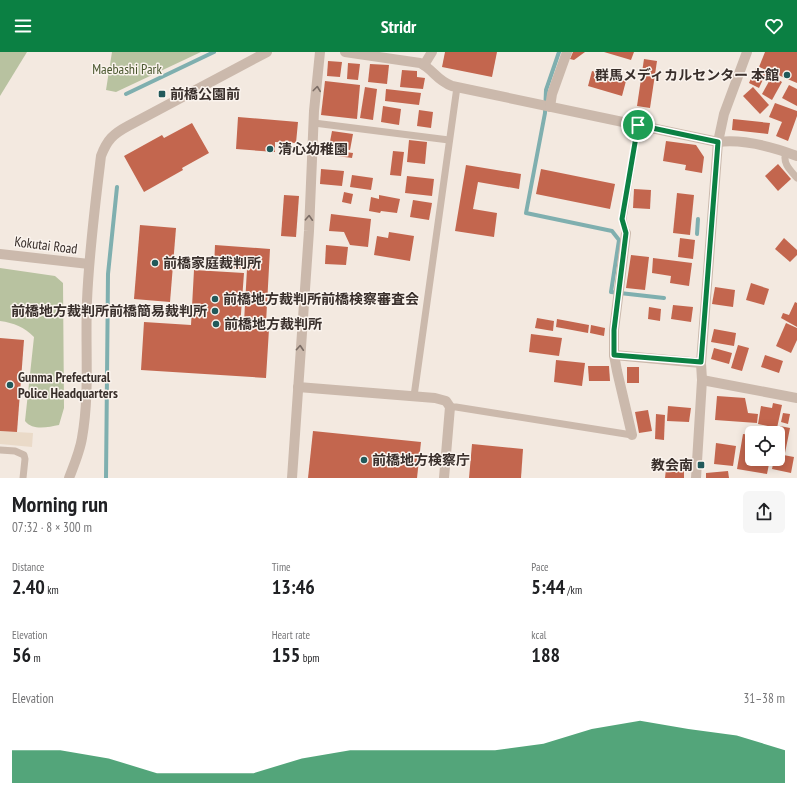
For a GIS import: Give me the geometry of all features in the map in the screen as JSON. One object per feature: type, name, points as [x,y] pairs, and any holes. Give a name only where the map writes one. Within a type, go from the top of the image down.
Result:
[{"type":"street","points":[[69,478],[82,438],[85,416],[87,393],[87,303],[89,264],[101,156],[109,140],[118,131],[267,52]]},
{"type":"street","points":[[292,478],[314,123],[320,52]]},
{"type":"street","points":[[345,52],[415,62],[424,65],[443,82],[457,87],[718,142],[732,140],[786,152],[797,156]]},
{"type":"street","points":[[424,65],[432,52]]},
{"type":"street","points":[[550,107],[552,94],[566,52]]},
{"type":"street","points":[[696,478],[702,380],[701,362],[718,142],[724,114],[747,52]]},
{"type":"street","points":[[626,233],[614,330],[614,355],[632,435]]},
{"type":"street","name":"Kokutai Road","points":[[0,254],[89,264]]},
{"type":"street","points":[[614,355],[701,362]]},
{"type":"street","points":[[702,380],[797,398]]},
{"type":"street","points":[[298,387],[414,396],[441,399],[446,401],[450,407],[444,478]]},
{"type":"lane","points":[[414,396],[457,87]]},
{"type":"lane","points":[[314,123],[449,140]]},
{"type":"lane","points":[[626,233],[622,219],[638,125]]},
{"type":"lane","points":[[786,152],[784,157],[786,163],[789,170],[797,178]]},
{"type":"lane","points":[[450,407],[632,435]]},
{"type":"lane","points":[[0,450],[15,451],[24,455],[24,476]]},
{"type":"green space","points":[[0,52],[27,52],[0,96]]},
{"type":"green space","name":"Maebashi Park","points":[[112,52],[201,52],[116,92],[106,90]]},
{"type":"green space","points":[[0,268],[55,276],[63,283],[64,408],[59,425],[36,427],[25,421],[34,337],[18,326],[0,321]]},
{"type":"shaded area","points":[[0,431],[33,433],[32,447],[0,444]]},
{"type":"building","points":[[445,52],[497,52],[492,77],[442,67]]},
{"type":"building","points":[[573,52],[585,52],[574,60],[570,59]]},
{"type":"building","points":[[604,52],[634,52],[631,60]]},
{"type":"building","name":"群馬メディカルセンター 本館","points":[[765,52],[797,52],[797,83],[759,67]]},
{"type":"building","points":[[644,59],[657,61],[650,108],[637,106]]},
{"type":"building","points":[[328,61],[342,62],[340,77],[327,76]]},
{"type":"building","points":[[348,63],[360,64],[358,80],[347,79]]},
{"type":"building","points":[[370,64],[389,65],[387,84],[368,82]]},
{"type":"building","points":[[756,68],[766,73],[759,88],[749,83]]},
{"type":"building","points":[[402,70],[417,71],[417,77],[425,78],[423,89],[400,87]]},
{"type":"building","points":[[592,71],[626,81],[622,96],[588,86]]},
{"type":"building","points":[[772,76],[782,82],[772,100],[762,94]]},
{"type":"building","points":[[325,81],[360,85],[357,119],[321,115]]},
{"type":"building","points":[[789,85],[797,89],[797,106],[782,98]]},
{"type":"building","points":[[365,87],[377,89],[373,120],[360,118]]},
{"type":"building","points":[[753,87],[769,105],[760,114],[743,96]]},
{"type":"building","points":[[386,89],[421,93],[419,105],[385,101]]},
{"type":"building","points":[[775,103],[797,111],[797,116],[788,141],[776,136],[782,122],[769,117]]},
{"type":"building","points":[[383,106],[401,109],[399,125],[381,122]]},
{"type":"building","points":[[419,110],[433,112],[431,128],[417,126]]},
{"type":"building","points":[[238,117],[298,122],[296,143],[275,142],[275,152],[236,149]]},
{"type":"building","points":[[733,119],[770,123],[768,134],[732,130]]},
{"type":"building","points":[[192,123],[209,153],[182,168],[183,170],[144,192],[124,156],[162,135],[164,138]]},
{"type":"building","points":[[332,131],[353,134],[350,150],[329,147]]},
{"type":"building","points":[[409,140],[427,142],[425,164],[407,162]]},
{"type":"building","points":[[666,141],[696,145],[704,157],[702,173],[685,170],[686,165],[663,161]]},
{"type":"building","points":[[338,151],[353,153],[352,158],[337,156]]},
{"type":"building","points":[[393,151],[404,152],[401,176],[390,175]]},
{"type":"building","points":[[778,164],[791,179],[778,191],[765,176]]},
{"type":"building","points":[[466,165],[521,174],[519,189],[478,182],[473,209],[497,213],[494,237],[455,231]]},
{"type":"building","points":[[321,169],[344,171],[342,186],[320,184]]},
{"type":"building","points":[[541,169],[615,184],[610,209],[536,194]]},
{"type":"building","points":[[352,175],[373,178],[371,190],[350,187]]},
{"type":"building","points":[[407,176],[434,179],[432,196],[405,193]]},
{"type":"building","points":[[634,189],[651,190],[650,209],[633,208]]},
{"type":"building","points":[[344,192],[353,194],[351,204],[342,202]]},
{"type":"building","points":[[677,193],[694,195],[690,235],[673,233]]},
{"type":"building","points":[[284,195],[299,196],[296,237],[281,236]]},
{"type":"building","points":[[379,195],[400,199],[397,213],[381,211],[380,213],[369,211],[371,197],[379,199]]},
{"type":"building","points":[[413,200],[432,203],[429,220],[410,217]]},
{"type":"building","points":[[331,214],[371,219],[368,247],[350,245],[344,232],[329,231]]},
{"type":"building","name":"前橋家庭裁判所","points":[[140,225],[176,228],[170,302],[134,299]]},
{"type":"building","points":[[389,232],[414,236],[410,261],[374,255],[377,236],[388,238]]},
{"type":"building","points":[[680,238],[695,240],[693,259],[678,257]]},
{"type":"building","points":[[784,238],[797,250],[797,255],[790,262],[775,249]]},
{"type":"building","points":[[215,245],[270,249],[266,323],[244,322],[247,269],[214,267]]},
{"type":"building","points":[[326,245],[348,247],[346,265],[325,264]]},
{"type":"building","points":[[631,255],[649,257],[645,290],[626,288]]},
{"type":"building","points":[[653,258],[692,263],[689,286],[670,283],[671,276],[652,273]]},
{"type":"building","name":"前橋地方裁判所","points":[[194,270],[244,273],[240,327],[269,329],[266,378],[141,370],[144,322],[191,325]]},
{"type":"building","points":[[751,283],[769,289],[764,305],[746,300]]},
{"type":"building","points":[[715,287],[735,290],[733,307],[712,304]]},
{"type":"building","points":[[795,302],[797,303],[797,327],[781,318],[783,313],[789,315]]},
{"type":"building","points":[[673,305],[693,307],[691,322],[671,319]]},
{"type":"building","points":[[649,307],[661,309],[660,321],[648,319]]},
{"type":"building","points":[[537,318],[554,321],[553,331],[535,328]]},
{"type":"building","points":[[557,319],[589,325],[588,333],[556,327]]},
{"type":"building","points":[[786,323],[797,328],[797,340],[791,353],[776,346]]},
{"type":"building","points":[[591,325],[605,328],[604,336],[590,333]]},
{"type":"building","points":[[714,329],[736,333],[734,346],[711,342]]},
{"type":"building","points":[[531,334],[562,338],[559,356],[529,352]]},
{"type":"building","name":"Gunma Prefectural Police Headquarters","points":[[0,338],[24,340],[17,432],[0,431]]},
{"type":"building","points":[[738,345],[749,348],[742,371],[731,368]]},
{"type":"building","points":[[714,348],[732,353],[729,364],[711,359]]},
{"type":"building","points":[[765,355],[783,361],[779,373],[761,367]]},
{"type":"building","points":[[556,360],[585,363],[582,386],[554,382]]},
{"type":"building","points":[[588,366],[609,366],[610,381],[589,381]]},
{"type":"building","points":[[627,367],[639,367],[639,383],[627,383]]},
{"type":"building","points":[[717,396],[745,398],[748,413],[758,414],[757,423],[715,420]]},
{"type":"building","points":[[773,403],[782,405],[777,426],[758,424],[761,406],[772,408]]},
{"type":"building","points":[[668,406],[691,408],[689,422],[667,421]]},
{"type":"building","points":[[648,410],[652,431],[639,433],[635,412]]},
{"type":"building","points":[[783,413],[790,414],[788,424],[781,422]]},
{"type":"building","points":[[656,414],[665,415],[664,440],[655,439]]},
{"type":"building","points":[[785,427],[790,428],[785,453]]},
{"type":"building","name":"前橋地方検察庁","points":[[313,431],[421,442],[417,478],[308,478]]},
{"type":"building","points":[[743,434],[745,434],[745,466],[769,466],[767,474],[737,469]]},
{"type":"building","points":[[716,443],[736,446],[733,466],[714,464]]},
{"type":"building","points":[[472,444],[523,449],[521,478],[469,478]]},
{"type":"building","points":[[785,455],[794,457],[791,473],[772,469],[773,466],[785,466]]},
{"type":"building","points":[[666,469],[684,471],[684,478],[665,478]]},
{"type":"building","points":[[728,471],[729,478],[706,478],[706,473]]},
{"type":"waterway","points":[[126,94],[214,52]]},
{"type":"waterway","points":[[559,52],[546,90],[545,113],[526,213],[612,231],[619,240],[611,292],[664,298]]},
{"type":"waterway","points":[[106,478],[108,274],[117,187]]},
{"type":"waterway","points":[[697,234],[698,219]]},
{"type":"place","name":"群馬メディカルセンター 本館","points":[[787,75]]},
{"type":"place","name":"前橋公園前","points":[[162,94]]},
{"type":"place","name":"清心幼稚園","points":[[270,149]]},
{"type":"place","name":"前橋家庭裁判所","points":[[155,263]]},
{"type":"place","name":"前橋地方裁判所前橋検察審査会","points":[[215,299]]},
{"type":"place","name":"前橋地方裁判所前橋簡易裁判所","points":[[215,311]]},
{"type":"place","name":"前橋地方裁判所","points":[[216,324]]},
{"type":"place","name":"Gunma Prefectural Police Headquarters","points":[[10,385]]},
{"type":"place","name":"前橋地方検察庁","points":[[364,460]]},
{"type":"place","name":"教会南","points":[[701,465]]},
{"type":"route","points":[[638,125],[718,142],[715,162],[701,362],[614,355],[614,330],[626,233],[622,219],[638,125]]}]
